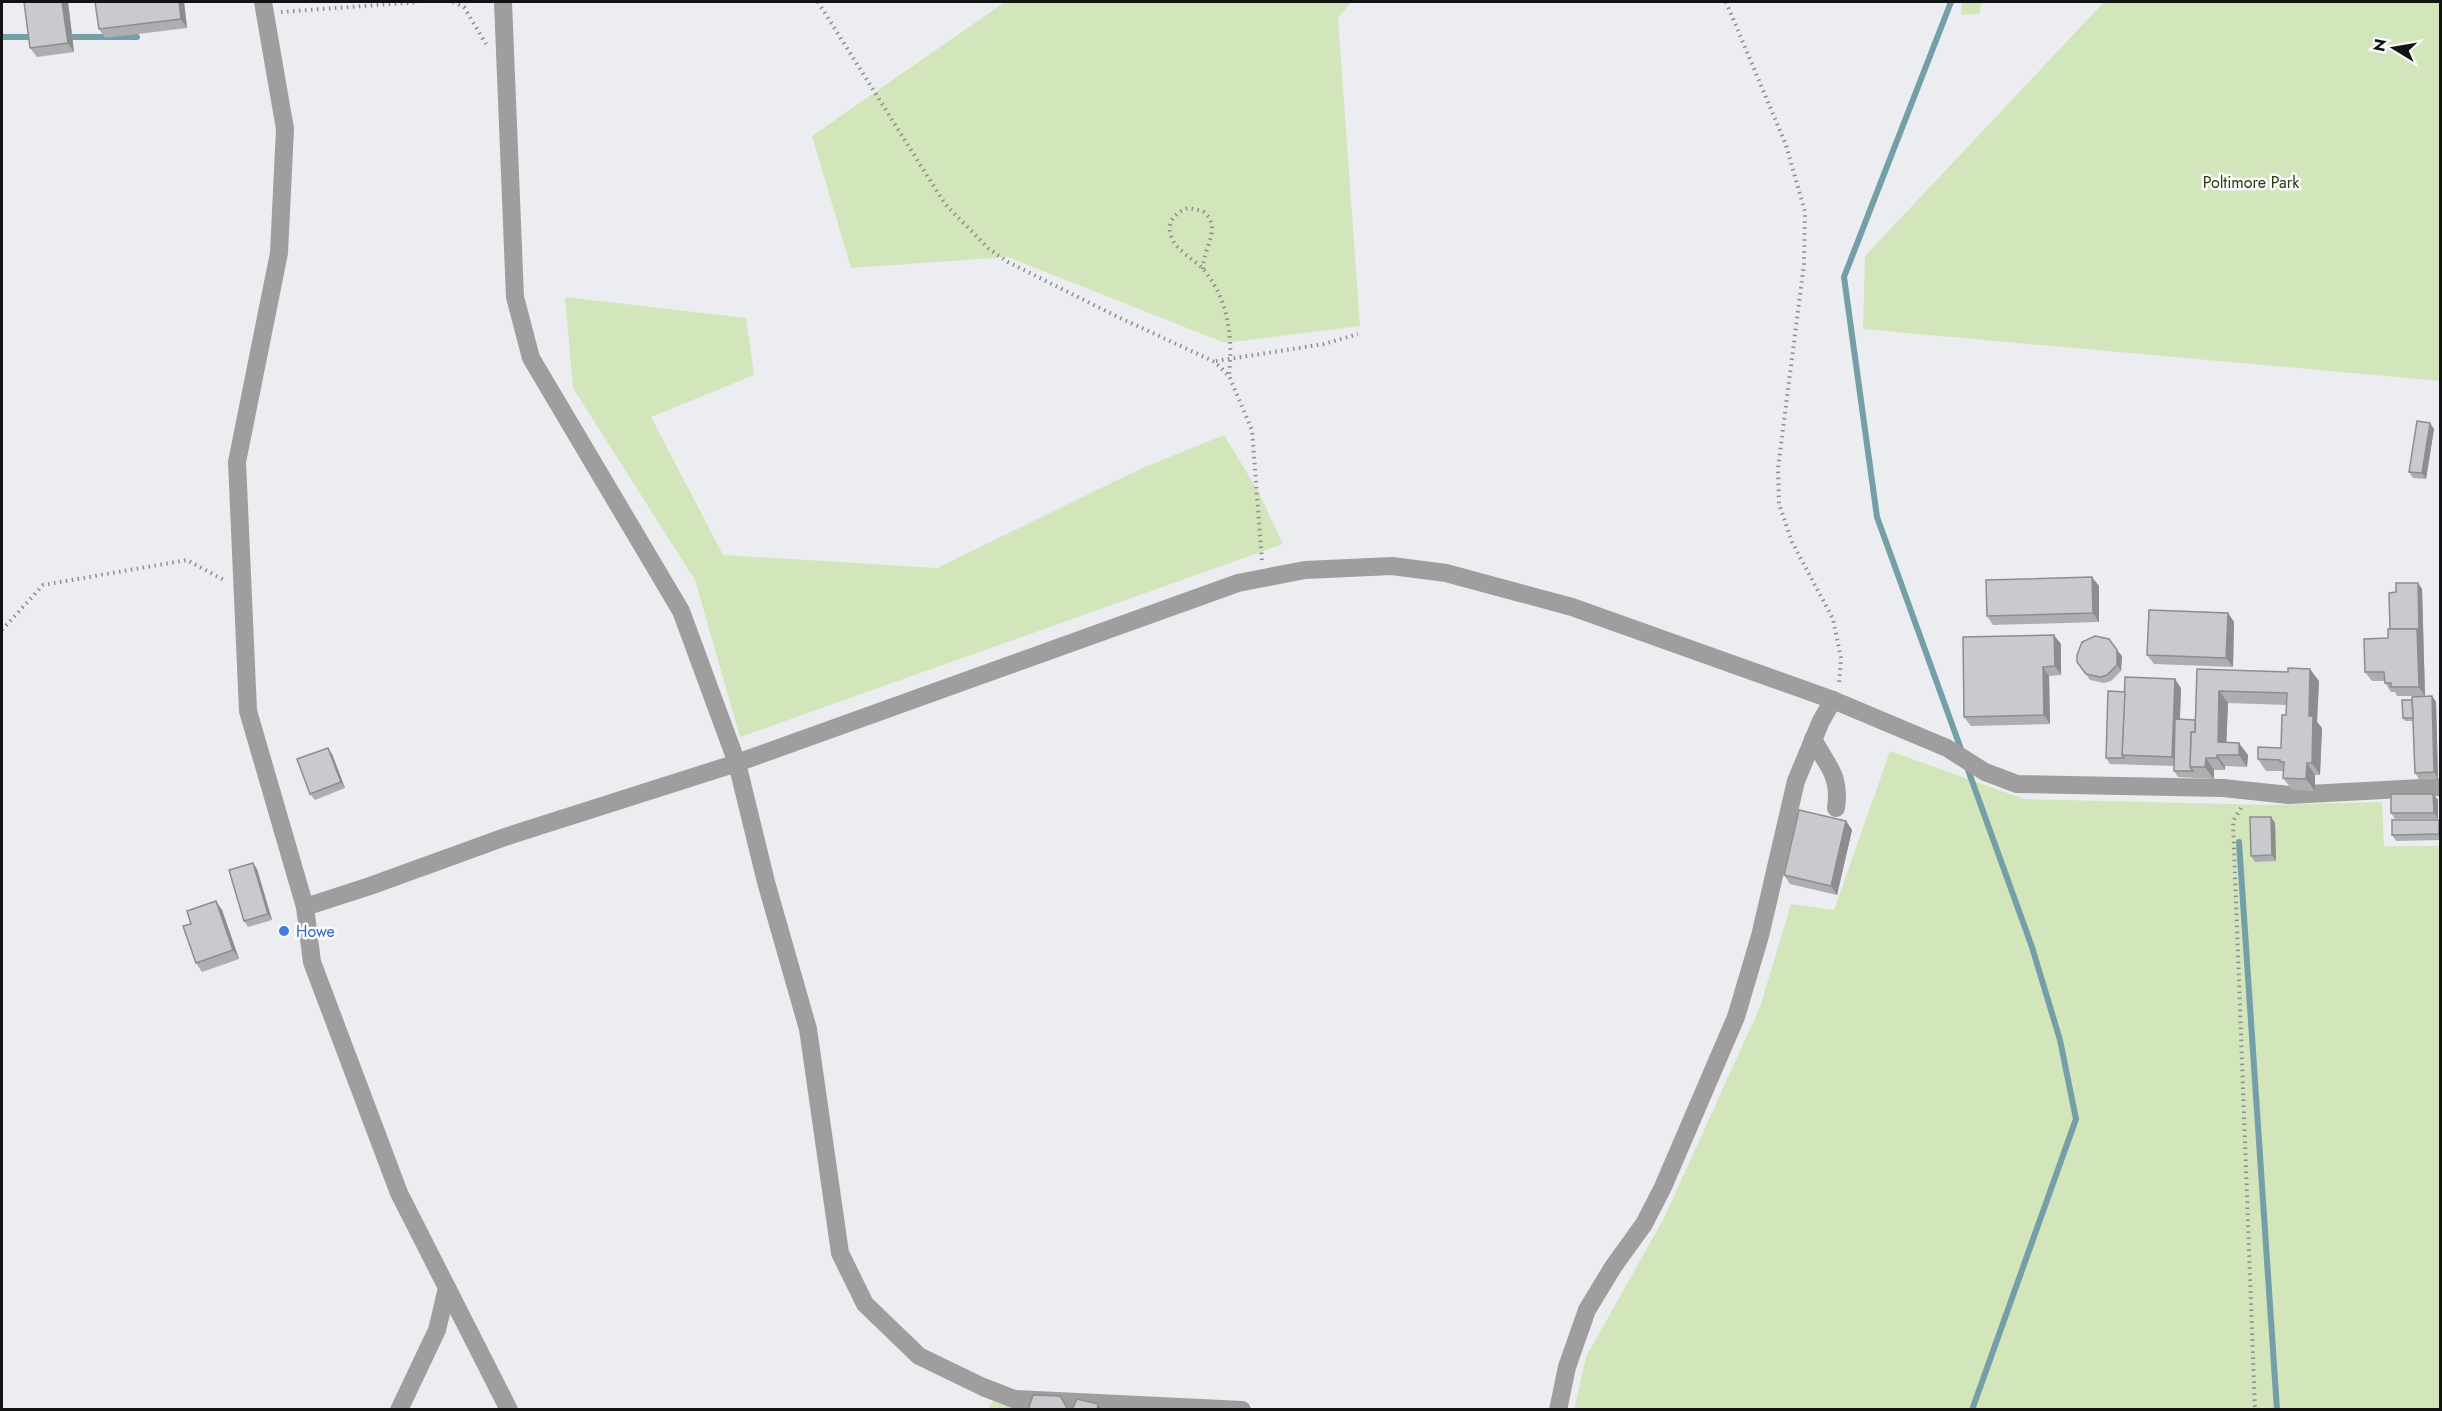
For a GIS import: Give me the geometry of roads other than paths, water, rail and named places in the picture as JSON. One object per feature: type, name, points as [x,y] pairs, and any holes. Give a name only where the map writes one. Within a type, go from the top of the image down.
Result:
[{"type":"street","points":[[503,2],[515,297],[531,358],[681,611],[737,763],[766,882],[808,1029],[840,1253],[865,1304],[919,1356],[983,1387],[1014,1399],[1242,1410]]},
{"type":"street","points":[[264,8],[285,129],[279,253],[237,462],[248,711],[305,906],[312,962],[399,1193],[508,1409]]},
{"type":"street","points":[[305,906],[370,886],[508,836],[737,763],[1238,583],[1305,570],[1392,567],[1446,573],[1572,607],[1833,700],[1947,748],[1985,772],[2017,784],[2223,788],[2289,795],[2440,787]]},
{"type":"street","points":[[1558,1410],[1567,1367],[1587,1310],[1613,1267],[1644,1224],[1663,1187],[1736,1017],[1760,936],[1796,781],[1813,739],[1833,700]]},
{"type":"street","points":[[1813,739],[1834,774],[1839,790],[1836,808]]},
{"type":"street","points":[[399,1410],[437,1330],[447,1288]]},
{"type":"waterway","points":[[1951,2],[1844,277],[1877,517],[1962,752]]},
{"type":"waterway","points":[[2,37],[35,37]]},
{"type":"waterway","points":[[66,37],[137,37]]},
{"type":"waterway","points":[[1967,767],[2032,947],[2060,1040],[2076,1119],[1972,1410]]},
{"type":"waterway","points":[[2239,842],[2277,1410]]},
{"type":"place","name":"Howe","points":[[284,931]]},
{"type":"park label","name":"Poltimore Park","points":[[2251,182]]}]
